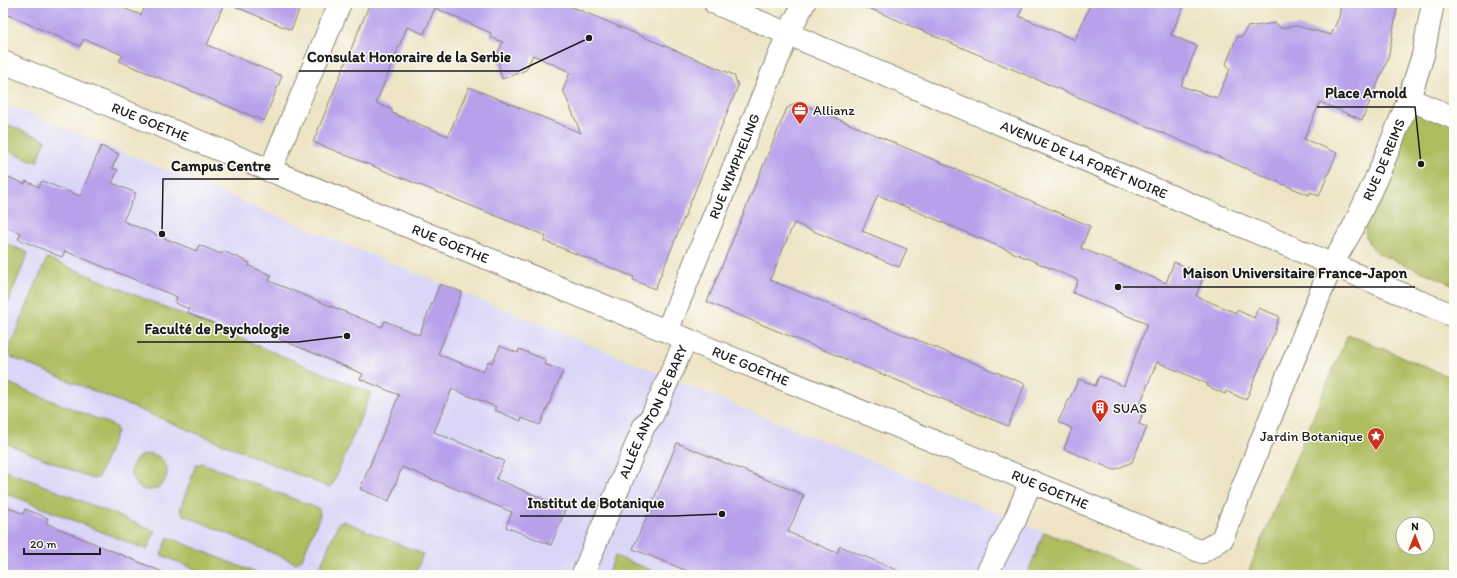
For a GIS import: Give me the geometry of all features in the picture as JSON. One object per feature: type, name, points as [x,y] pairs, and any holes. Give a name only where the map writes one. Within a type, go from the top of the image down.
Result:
[{"type":"street","points":[[270,171],[340,3]]},
{"type":"street","name":"AVENUE DE LA FORÊT NOIRE","points":[[715,3],[1454,316]]},
{"type":"street","name":"RUE WIMPHELING","points":[[677,335],[788,34],[804,3]]},
{"type":"street","name":"RUE DE REIMS","points":[[1332,264],[1360,214],[1380,170],[1408,99],[1423,55],[1433,3]]},
{"type":"street","name":"RUE GOETHE","points":[[3,62],[677,335],[1202,552],[1222,539],[1332,264]]},
{"type":"street","points":[[1408,99],[1454,118]]},
{"type":"street","name":"ALLÉE ANTON DE BARY","points":[[583,574],[644,426],[652,416],[677,335]]},
{"type":"street","points":[[986,575],[1014,520],[1030,481]]},
{"type":"shaded area","points":[[3,103],[1044,532],[1151,575],[3,575]]},
{"type":"green space","points":[[1419,94],[1454,109],[1454,285],[1379,254],[1369,244],[1366,237],[1365,227]]},
{"type":"green space","points":[[3,123],[46,140],[37,162],[3,149]]},
{"type":"green space","points":[[3,242],[28,253],[3,315]]},
{"type":"green space","points":[[47,258],[371,393],[332,486],[328,487],[11,357],[8,351]]},
{"type":"green space","name":"Jardin Botanique","points":[[1348,334],[1454,379],[1454,575],[1247,575]]},
{"type":"green space","points":[[3,381],[115,426],[117,431],[98,478],[93,479],[3,442]]},
{"type":"green space","points":[[149,454],[159,457],[164,462],[167,472],[164,482],[159,487],[149,490],[139,487],[134,482],[131,472],[134,462],[139,457]]},
{"type":"green space","points":[[202,463],[319,509],[320,515],[302,559],[296,563],[184,515],[180,509],[196,465]]},
{"type":"green space","points":[[3,469],[155,531],[147,550],[3,492]]},
{"type":"green space","points":[[343,521],[423,554],[415,575],[325,575],[321,573],[319,569],[339,522]]},
{"type":"green space","points":[[1044,532],[1151,575],[1027,575]]},
{"type":"green space","points":[[168,537],[261,575],[209,575],[161,555]]},
{"type":"green space","points":[[615,556],[664,575],[607,575]]},
{"type":"building","points":[[3,3],[111,3],[141,15],[147,3],[224,3],[207,45],[282,76],[264,121],[119,61],[123,55],[84,39],[80,46],[3,13]]},
{"type":"building","points":[[227,3],[302,3],[291,30]]},
{"type":"building","points":[[370,3],[563,3],[734,75],[738,86],[655,289],[633,280],[634,277],[544,241],[546,236],[313,142]],"holes":[[[435,8],[491,33],[490,37],[503,42],[497,56],[502,79],[526,70],[533,55],[570,72],[563,90],[581,133],[469,87],[448,136],[392,113],[392,110],[376,103],[407,27],[424,34]]]},
{"type":"building","points":[[857,3],[1024,3],[1019,16],[1075,40],[1091,3],[1185,3],[1171,35],[1197,46],[1181,86],[1217,98],[1230,69],[1226,64],[1237,37],[1243,36],[1247,27],[1276,23],[1280,28],[1297,26],[1331,35],[1339,17],[1341,3],[1398,3],[1388,59],[1362,120],[1320,102],[1304,139],[1337,153],[1319,196],[1310,192],[1309,195],[1280,183]]},
{"type":"building","points":[[798,102],[1090,226],[1081,248],[1166,283],[1174,262],[1200,272],[1198,276],[1203,278],[1196,296],[1236,313],[1237,310],[1254,318],[1258,308],[1279,316],[1274,333],[1246,400],[1226,391],[1225,394],[1207,386],[1208,384],[1157,362],[1140,404],[1145,406],[1139,424],[1147,427],[1132,462],[1114,470],[1064,449],[1072,428],[1058,422],[1079,379],[1095,386],[1099,376],[1124,386],[1147,324],[1073,293],[1078,280],[878,195],[862,231],[907,249],[899,267],[794,223],[770,280],[1025,384],[1008,426],[707,302],[787,108]]},
{"type":"building","points":[[101,146],[119,154],[112,168],[118,170],[112,183],[136,193],[123,221],[196,251],[199,245],[221,254],[223,251],[250,263],[249,266],[272,275],[269,281],[382,327],[385,321],[419,335],[440,284],[462,292],[438,354],[483,372],[488,361],[492,363],[500,346],[518,353],[519,349],[546,360],[544,364],[563,371],[540,425],[522,418],[521,421],[494,410],[496,407],[452,389],[434,432],[504,461],[496,479],[566,508],[551,545],[506,527],[512,512],[402,467],[389,501],[360,489],[399,395],[360,379],[363,374],[251,327],[248,333],[233,327],[232,331],[188,313],[189,309],[175,303],[177,297],[65,251],[62,257],[18,239],[21,233],[3,226],[3,175],[25,184],[26,181],[39,187],[42,181],[80,196]]},
{"type":"building","points":[[677,443],[804,495],[788,532],[837,553],[840,546],[908,575],[697,575],[633,549]]},
{"type":"building","points":[[7,507],[23,514],[25,509],[48,518],[46,523],[170,575],[3,575],[3,518]]},
{"type":"place","name":"Consulat Honoraire de la Serbie","points":[[589,38]]},
{"type":"place","name":"Allianz","points":[[800,125]]},
{"type":"place","name":"Place Arnold","points":[[1421,164]]},
{"type":"place","name":"Campus Centre","points":[[162,234]]},
{"type":"place","name":"Maison Universitaire France-Japon","points":[[1118,287]]},
{"type":"place","name":"Faculté de Psychologie","points":[[347,336]]},
{"type":"place","name":"SUAS","points":[[1100,423]]},
{"type":"place","name":"Jardin Botanique","points":[[1376,451]]},
{"type":"place","name":"Institut de Botanique","points":[[722,514]]}]
